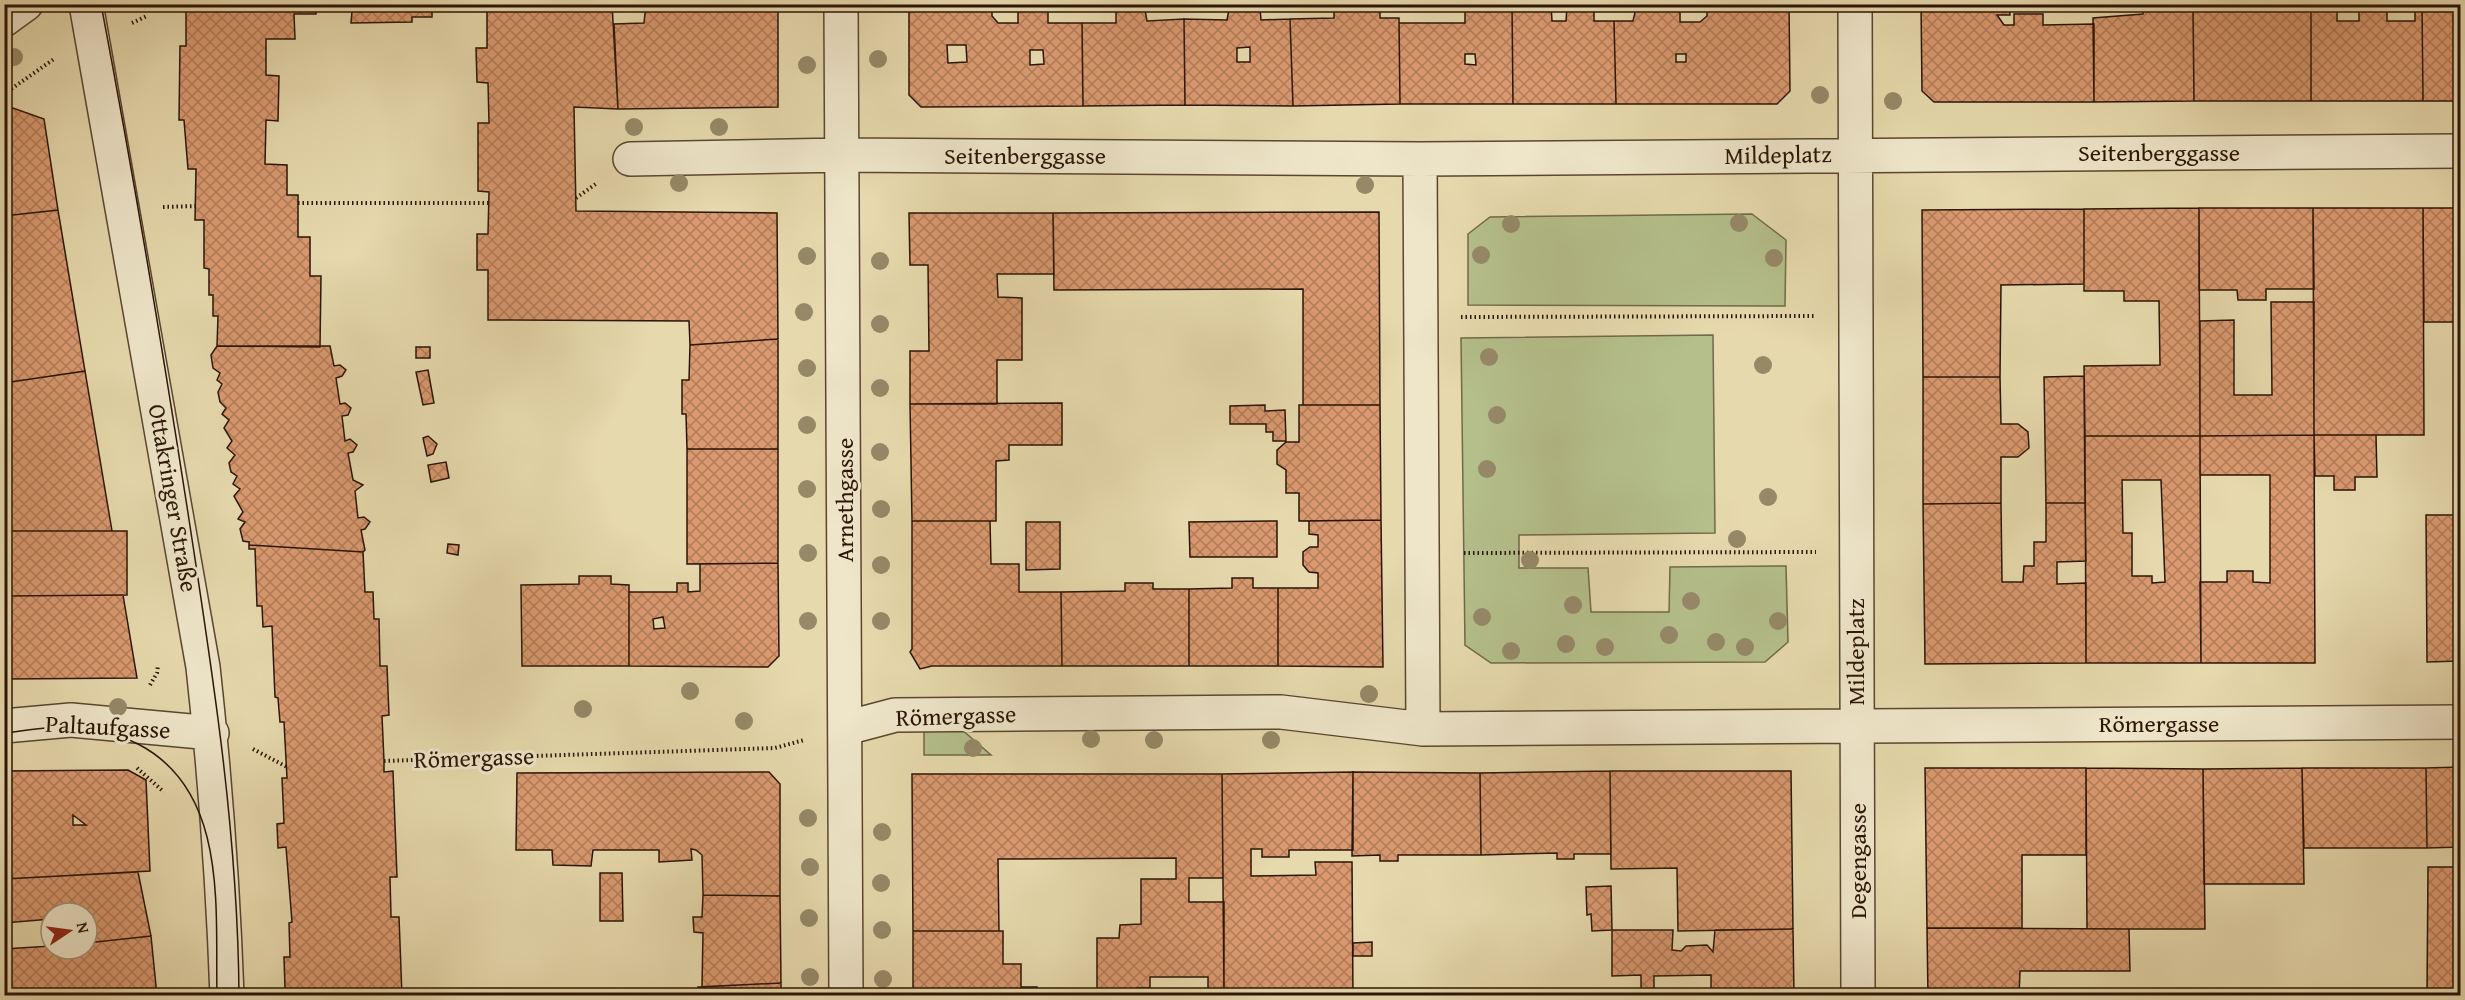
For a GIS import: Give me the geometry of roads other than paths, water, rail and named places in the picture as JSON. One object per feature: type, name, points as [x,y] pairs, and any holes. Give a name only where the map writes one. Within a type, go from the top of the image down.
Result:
[{"type":"street","points":[[4,20],[26,4]]},
{"type":"street","name":"Ottakringer Straße","points":[[86,4],[203,667],[212,733],[223,865],[227,996]]},
{"type":"street","name":"Arnethgasse","points":[[841,4],[846,996]]},
{"type":"street","points":[[1856,4],[1857,154]]},
{"type":"street","name":"Seitenberggasse","points":[[1857,154],[2460,151]]},
{"type":"street","name":"Mildeplatz","points":[[1420,159],[1857,154],[1857,727],[1423,729]]},
{"type":"street","name":"Seitenberggasse","points":[[630,159],[843,155],[1420,159]]},
{"type":"street","points":[[1420,159],[1423,729]]},
{"type":"street","name":"Römergasse","points":[[846,728],[895,716],[1281,712],[1423,729]]},
{"type":"street","name":"Paltaufgasse","points":[[4,726],[71,720],[212,733]]},
{"type":"street","name":"Römergasse","points":[[1857,727],[2460,722]]},
{"type":"street","name":"Degengasse","points":[[1857,727],[1858,996]]},
{"type":"tram line","points":[[101,4],[159,330],[216,701],[234,877],[239,996]]},
{"type":"tram line","points":[[4,733],[59,727],[93,728],[138,744],[167,765],[188,791],[202,821],[211,855],[217,927],[217,996]]}]
